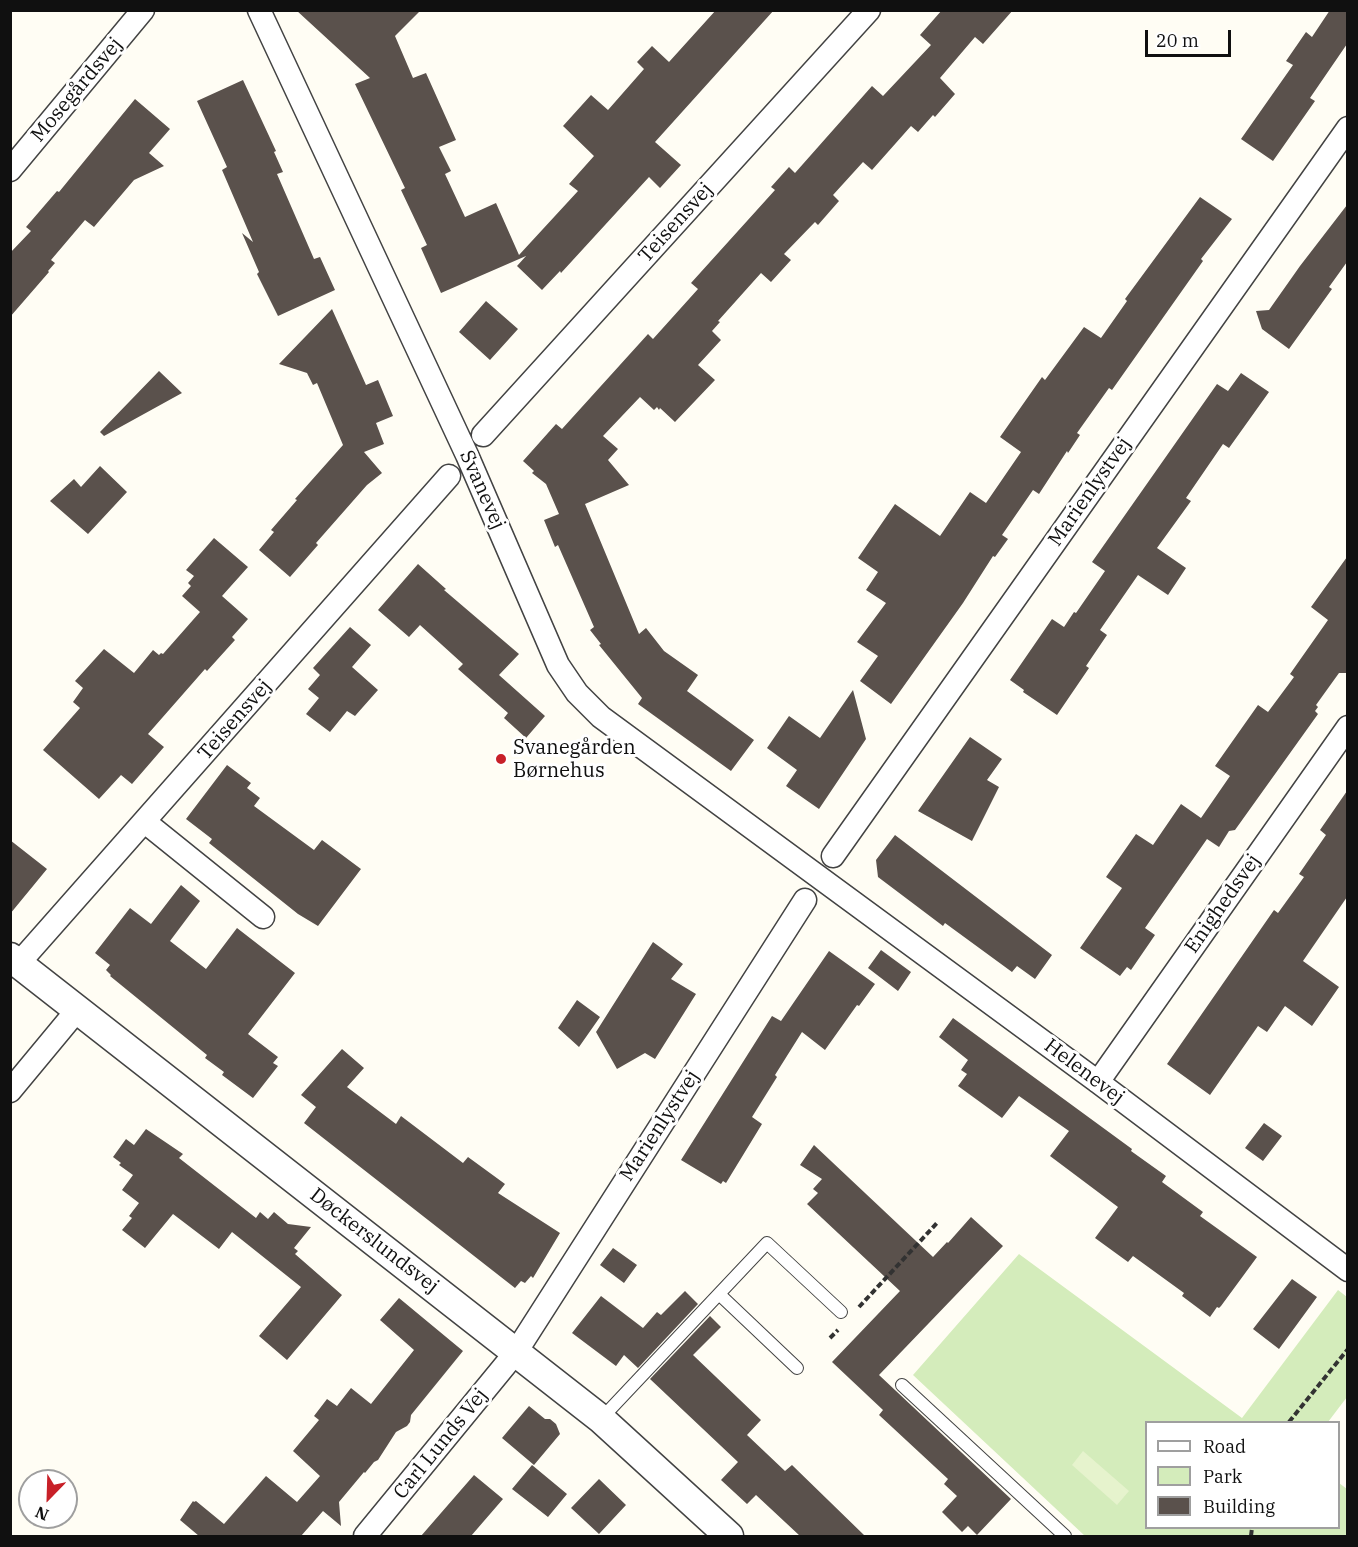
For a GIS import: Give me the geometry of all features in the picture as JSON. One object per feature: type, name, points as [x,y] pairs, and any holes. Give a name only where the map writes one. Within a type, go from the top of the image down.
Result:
[{"type":"street","name":"Mosegårdsvej","points":[[10,170],[143,10]]},
{"type":"street","name":"Svanevej","points":[[259,10],[462,445],[558,665],[577,693],[601,717],[820,877]]},
{"type":"street","name":"Teisensvej","points":[[483,435],[869,10]]},
{"type":"street","name":"Marienlystvej","points":[[832,856],[1347,128]]},
{"type":"street","name":"Teisensvej","points":[[15,960],[145,822],[449,476]]},
{"type":"street","name":"Enighedsvej","points":[[1098,1082],[1347,727]]},
{"type":"street","points":[[145,822],[264,916]]},
{"type":"street","name":"Helenevej","points":[[820,877],[1098,1082],[1347,1270]]},
{"type":"street","name":"Marienlystvej","points":[[516,1352],[805,900]]},
{"type":"street","name":"Døckerslundsvej","points":[[15,960],[601,1419],[729,1536]]},
{"type":"street","points":[[10,1091],[78,1009]]},
{"type":"street","name":"Carl Lunds Vej","points":[[365,1536],[516,1352]]},
{"type":"lane","points":[[601,1419],[767,1243],[842,1318]]},
{"type":"lane","points":[[719,1294],[797,1368]]},
{"type":"lane","points":[[902,1385],[1065,1536]]},
{"type":"path","points":[[856,1310],[937,1223]]},
{"type":"path","points":[[830,1338],[842,1318]]},
{"type":"path","points":[[1290,1421],[1347,1349]]},
{"type":"green space","points":[[1019,1254],[1242,1418],[1338,1290],[1347,1297],[1347,1397],[1329,1421],[1145,1421],[1145,1529],[1340,1529],[1340,1484],[1347,1489],[1347,1536],[1085,1536],[913,1375]]},
{"type":"green space","points":[[1083,1451],[1129,1491],[1117,1505],[1072,1465]]},
{"type":"building","points":[[296,10],[421,10],[395,36],[413,78],[426,73],[456,140],[439,147],[451,171],[445,174],[465,217],[496,203],[519,255],[578,191],[569,184],[594,156],[563,126],[591,95],[608,110],[644,69],[637,62],[652,46],[669,62],[716,10],[774,10],[655,142],[681,165],[660,188],[649,177],[561,273],[560,271],[542,290],[517,266],[526,256],[441,293],[421,248],[427,245],[401,190],[405,188],[355,84],[370,78]]},
{"type":"building","points":[[942,10],[1013,10],[983,44],[975,37],[940,78],[955,94],[935,117],[933,115],[918,132],[911,126],[872,170],[863,162],[833,195],[839,201],[818,225],[815,222],[784,254],[791,260],[771,282],[761,273],[718,321],[720,322],[712,331],[721,340],[698,365],[715,380],[675,422],[660,408],[659,410],[657,407],[654,410],[640,397],[603,436],[618,449],[608,460],[629,485],[585,504],[639,634],[646,628],[664,651],[698,675],[687,691],[754,740],[731,771],[638,704],[642,698],[599,645],[601,644],[590,630],[594,627],[558,545],[555,547],[544,520],[559,514],[546,484],[532,473],[534,471],[523,461],[556,424],[562,429],[648,334],[653,339],[698,289],[691,283],[775,190],[771,187],[789,167],[795,173],[872,86],[883,96],[931,45],[920,35]]},
{"type":"building","points":[[1330,10],[1347,10],[1347,44],[1310,98],[1315,101],[1273,161],[1241,139],[1293,65],[1286,61],[1306,32],[1312,37]]},
{"type":"building","points":[[243,80],[276,151],[274,152],[283,172],[277,174],[314,259],[320,257],[335,290],[278,316],[257,274],[259,272],[242,233],[253,242],[222,170],[227,167],[197,101]]},
{"type":"building","points":[[135,99],[170,129],[149,153],[164,166],[134,180],[94,227],[85,220],[51,260],[55,263],[49,272],[10,317],[10,253],[31,231],[26,227],[57,191],[59,192]]},
{"type":"building","points":[[1200,197],[1232,219],[1201,259],[1203,261],[1112,390],[1109,388],[1077,433],[1080,435],[1039,494],[1033,490],[1002,535],[1008,539],[995,557],[993,556],[963,603],[891,704],[860,681],[878,656],[857,642],[886,603],[866,590],[878,572],[858,558],[895,504],[940,536],[970,492],[986,503],[1021,452],[1000,437],[1042,377],[1045,380],[1084,327],[1101,338],[1127,301],[1125,299]]},
{"type":"building","points":[[1347,205],[1347,262],[1329,287],[1332,289],[1289,349],[1262,329],[1256,311],[1269,310]]},
{"type":"building","points":[[486,301],[518,329],[490,360],[459,332]]},
{"type":"building","points":[[332,309],[366,385],[378,380],[393,416],[376,423],[384,444],[364,452],[382,473],[367,485],[316,543],[318,545],[290,577],[259,550],[274,532],[271,530],[297,500],[295,499],[343,445],[317,383],[313,385],[307,373],[279,364]]},
{"type":"building","points":[[159,371],[182,393],[104,436],[100,432]]},
{"type":"building","points":[[1241,373],[1269,392],[1229,448],[1223,444],[1186,498],[1191,501],[1157,548],[1186,568],[1168,595],[1138,575],[1100,630],[1107,635],[1086,666],[1089,668],[1057,715],[1023,692],[1024,690],[1010,680],[1052,619],[1064,627],[1074,612],[1076,613],[1105,571],[1092,562],[1217,384],[1228,391]]},
{"type":"building","points":[[100,466],[127,492],[88,534],[50,501],[74,479],[81,487]]},
{"type":"building","points":[[214,538],[248,567],[222,596],[248,619],[232,637],[235,640],[207,671],[205,669],[148,734],[164,747],[132,784],[121,775],[99,799],[43,750],[80,708],[73,702],[83,688],[75,681],[104,649],[134,673],[153,650],[159,655],[163,654],[200,612],[182,596],[191,586],[188,583],[194,576],[186,570]]},
{"type":"building","points":[[1347,557],[1347,673],[1339,673],[1316,705],[1318,707],[1315,711],[1318,714],[1235,830],[1229,831],[1219,847],[1207,839],[1145,928],[1155,935],[1131,970],[1127,967],[1120,976],[1080,948],[1122,888],[1106,877],[1136,834],[1153,845],[1181,804],[1201,818],[1230,776],[1215,766],[1258,705],[1268,712],[1294,677],[1290,674],[1328,620],[1311,607]]},
{"type":"building","points":[[418,564],[446,589],[444,590],[519,654],[499,675],[545,716],[526,738],[504,718],[508,713],[458,669],[463,664],[420,625],[409,637],[378,610]]},
{"type":"building","points":[[350,627],[371,645],[352,667],[378,690],[355,716],[347,711],[330,732],[306,714],[319,698],[308,689],[320,675],[313,668]]},
{"type":"building","points":[[853,690],[866,739],[819,809],[786,786],[797,770],[767,748],[789,716],[820,738]]},
{"type":"building","points":[[970,737],[1002,759],[987,780],[999,787],[972,841],[918,811]]},
{"type":"building","points":[[227,765],[251,783],[247,788],[260,798],[254,806],[314,850],[322,840],[361,869],[318,926],[298,914],[209,843],[212,839],[186,819]]},
{"type":"building","points":[[1347,791],[1347,897],[1303,961],[1339,987],[1312,1026],[1285,1006],[1267,1032],[1258,1026],[1210,1095],[1167,1064],[1274,910],[1278,913],[1304,877],[1299,874],[1326,835],[1320,830]]},
{"type":"building","points":[[895,835],[1052,955],[1035,979],[1017,966],[1012,972],[945,923],[943,926],[878,877],[876,860]]},
{"type":"building","points":[[10,840],[47,869],[10,914]]},
{"type":"building","points":[[181,885],[200,901],[170,941],[206,969],[237,928],[295,973],[248,1034],[278,1057],[273,1063],[278,1066],[253,1098],[222,1075],[224,1072],[205,1058],[207,1055],[110,976],[106,970],[110,965],[95,953],[130,908],[151,924]]},
{"type":"building","points":[[653,942],[683,964],[671,979],[696,994],[655,1059],[645,1053],[617,1069],[596,1032]]},
{"type":"building","points":[[881,950],[911,972],[898,991],[868,968]]},
{"type":"building","points":[[829,951],[875,984],[825,1050],[802,1032],[752,1117],[762,1124],[726,1183],[723,1181],[721,1184],[681,1160],[772,1016],[781,1021]]},
{"type":"building","points":[[577,1000],[600,1017],[579,1047],[558,1028]]},
{"type":"building","points":[[953,1018],[1132,1149],[1131,1151],[1166,1176],[1162,1182],[1203,1212],[1200,1216],[1257,1257],[1221,1306],[1217,1307],[1210,1317],[1182,1296],[1184,1293],[1133,1256],[1128,1262],[1095,1238],[1118,1207],[1050,1156],[1069,1131],[1019,1096],[1002,1118],[958,1086],[967,1074],[961,1070],[968,1060],[939,1037]]},
{"type":"building","points":[[342,1049],[364,1068],[347,1087],[396,1124],[401,1116],[463,1163],[468,1157],[505,1184],[498,1193],[560,1233],[533,1278],[531,1276],[525,1283],[521,1281],[515,1288],[304,1123],[316,1107],[301,1095]]},
{"type":"building","points":[[1264,1123],[1282,1136],[1263,1161],[1245,1148]]},
{"type":"building","points":[[146,1129],[183,1154],[179,1158],[256,1218],[260,1212],[268,1219],[274,1212],[288,1224],[311,1227],[294,1248],[298,1251],[295,1254],[342,1295],[287,1360],[259,1336],[301,1287],[232,1232],[219,1249],[173,1214],[145,1248],[122,1230],[132,1218],[129,1216],[139,1203],[122,1190],[133,1175],[119,1165],[121,1163],[113,1157],[126,1139],[134,1145]]},
{"type":"building","points":[[814,1145],[933,1257],[971,1217],[1003,1246],[879,1375],[1011,1499],[977,1535],[968,1526],[962,1532],[942,1512],[957,1496],[944,1484],[948,1479],[879,1415],[883,1410],[832,1362],[900,1291],[807,1204],[818,1193],[813,1189],[822,1179],[800,1165]]},
{"type":"building","points":[[613,1248],[637,1265],[624,1283],[600,1265]]},
{"type":"building","points":[[1292,1279],[1317,1297],[1279,1349],[1253,1329]]},
{"type":"building","points":[[685,1291],[698,1304],[638,1368],[624,1355],[616,1366],[572,1333],[601,1296],[643,1328],[657,1312],[661,1315]]},
{"type":"building","points":[[399,1298],[463,1351],[411,1415],[407,1426],[396,1432],[378,1460],[364,1472],[339,1502],[341,1526],[323,1511],[301,1536],[199,1536],[180,1520],[193,1501],[196,1501],[224,1524],[266,1476],[297,1502],[320,1476],[293,1451],[319,1420],[314,1416],[327,1399],[337,1406],[351,1388],[371,1404],[414,1350],[380,1320]]},
{"type":"building","points":[[710,1316],[721,1327],[693,1355],[761,1420],[747,1435],[785,1471],[792,1465],[865,1536],[800,1536],[756,1495],[747,1504],[721,1480],[738,1462],[650,1379]]},
{"type":"building","points":[[529,1406],[545,1419],[550,1419],[556,1424],[560,1434],[534,1465],[502,1438]]},
{"type":"building","points":[[532,1465],[567,1494],[548,1517],[512,1489]]},
{"type":"building","points":[[474,1475],[503,1499],[471,1536],[421,1536]]},
{"type":"building","points":[[599,1479],[626,1505],[599,1534],[571,1508]]},
{"type":"place","name":"Svanegården Børnehus","points":[[501,759]]}]
